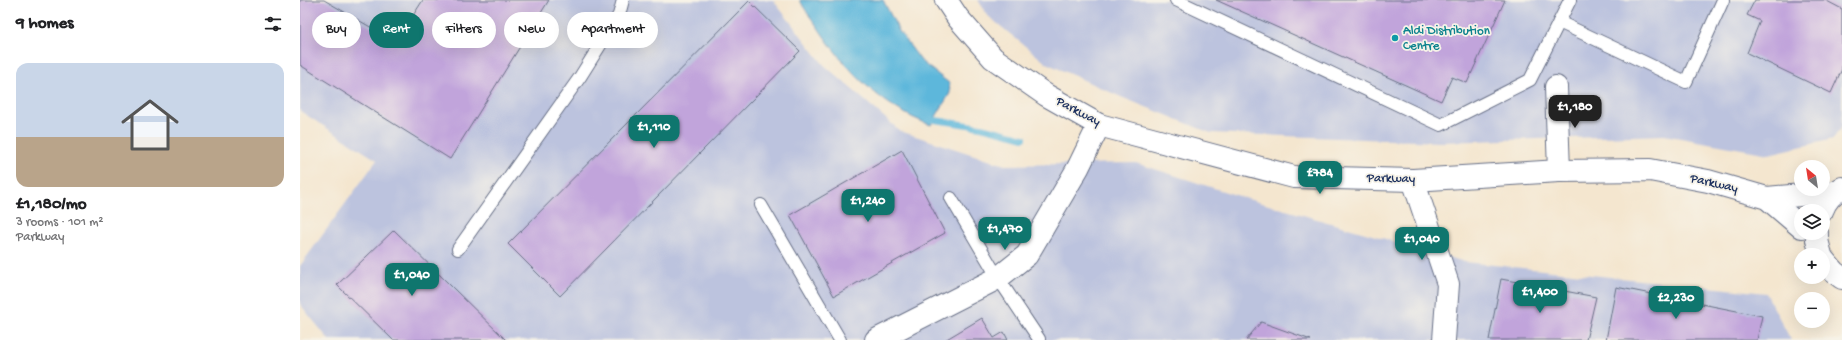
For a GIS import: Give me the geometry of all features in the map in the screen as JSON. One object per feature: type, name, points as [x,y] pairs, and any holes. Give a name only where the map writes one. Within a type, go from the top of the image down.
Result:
[{"type":"street","name":"Parkway","points":[[946,0],[958,18],[993,58],[1046,95],[1100,125],[1294,177],[1413,180],[1559,171],[1650,170],[1708,181],[1767,198],[1839,190]]},
{"type":"street","points":[[1556,88],[1559,171]]},
{"type":"street","points":[[876,340],[898,335],[998,278],[1027,255],[1078,168],[1100,125]]},
{"type":"street","points":[[1413,180],[1448,284],[1444,340]]},
{"type":"street","points":[[1825,204],[1839,190]]},
{"type":"street","name":"Parkway","points":[[1767,198],[1814,241],[1834,272],[1842,278]]},
{"type":"lane","points":[[458,249],[580,77],[619,15],[623,0]]},
{"type":"lane","points":[[1176,0],[1441,125],[1530,80],[1570,0]]},
{"type":"lane","points":[[1559,22],[1686,82],[1723,0]]},
{"type":"lane","points":[[951,198],[998,278],[1039,339]]},
{"type":"lane","points":[[761,205],[840,340]]},
{"type":"shaded area","points":[[300,0],[773,0],[824,65],[900,131],[1005,165],[1136,163],[1248,199],[1465,262],[1766,293],[1791,340],[329,340],[300,304],[300,266],[377,160],[300,111]]},
{"type":"shaded area","name":"Aldi Distribution Centre","points":[[978,0],[1842,0],[1842,126],[1833,139],[1769,154],[1664,135],[1441,142],[1211,133],[1121,97],[1046,63],[988,16]]},
{"type":"water","points":[[800,0],[883,0],[899,31],[922,62],[949,83],[950,93],[931,125],[913,118],[881,98],[852,72],[828,42]]},
{"type":"building","points":[[300,0],[324,0],[345,12],[312,12],[312,48],[361,48],[361,22],[369,26],[369,48],[424,48],[424,12],[415,12],[423,0],[549,0],[542,12],[504,12],[504,48],[519,48],[450,159],[300,65]]},
{"type":"building","name":"Aldi Distribution Centre","points":[[1216,0],[1505,0],[1467,83],[1452,77],[1441,101]]},
{"type":"building","points":[[1755,0],[1825,0],[1842,9],[1842,69],[1831,93],[1747,53],[1760,21],[1747,15]]},
{"type":"building","points":[[749,1],[800,51],[560,296],[508,244]]},
{"type":"building","points":[[902,150],[945,233],[834,296],[790,215]]},
{"type":"building","points":[[394,230],[506,340],[393,340],[337,285]]},
{"type":"building","points":[[1501,279],[1596,297],[1586,340],[1489,340]]},
{"type":"building","points":[[1616,287],[1762,316],[1757,340],[1606,340]]},
{"type":"building","points":[[982,318],[994,338],[1004,332],[1008,340],[945,340]]},
{"type":"building","points":[[1261,322],[1311,340],[1246,340]]},
{"type":"waterway","points":[[928,116],[935,120],[981,127],[1024,138]]},
{"type":"place","name":"Aldi Distribution Centre","points":[[1395,38]]}]
